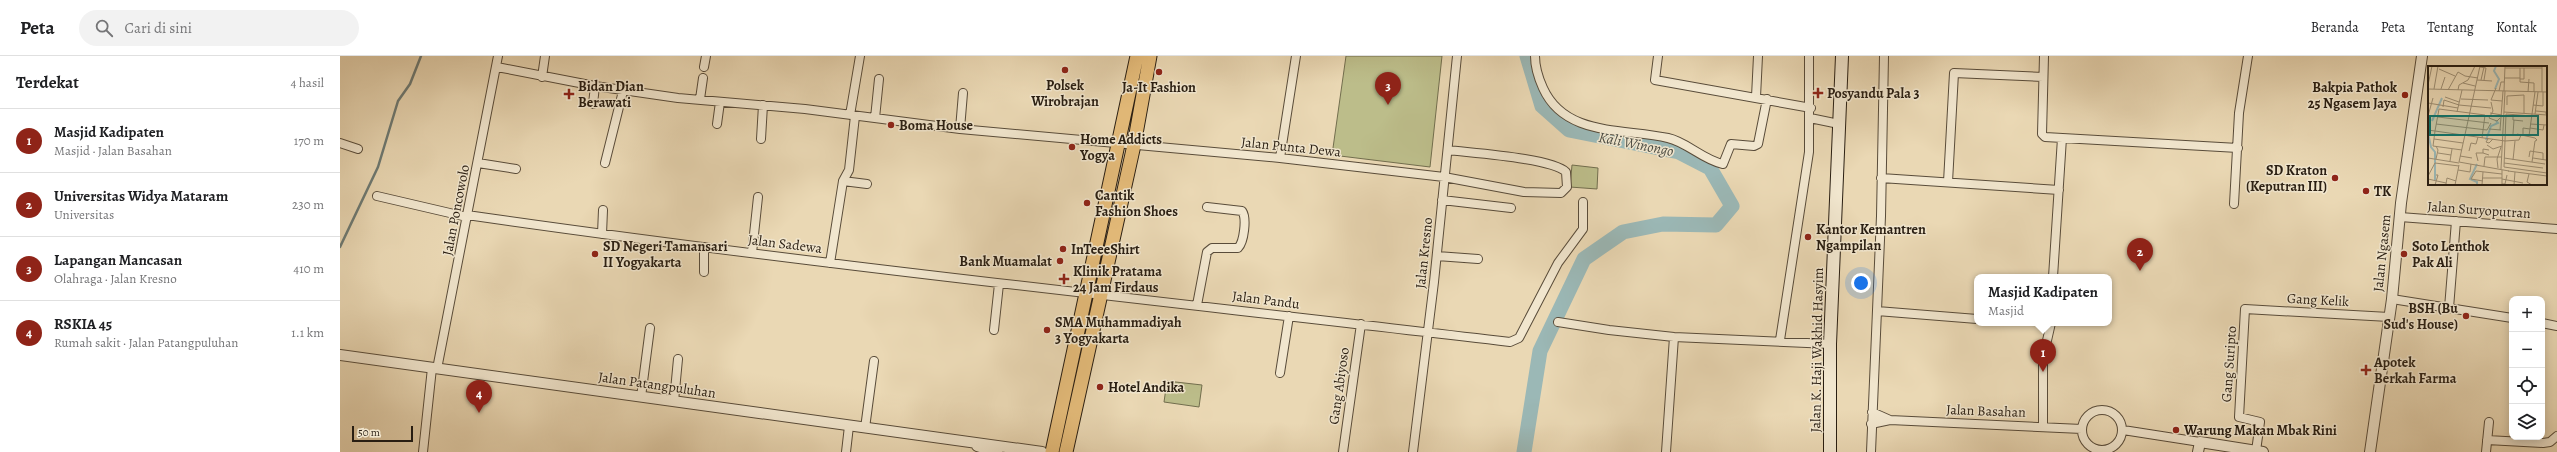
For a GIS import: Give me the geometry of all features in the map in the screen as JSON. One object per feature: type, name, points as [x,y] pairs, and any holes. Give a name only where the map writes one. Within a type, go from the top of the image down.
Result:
[{"type":"main road","points":[[1052,452],[1137,56]]},
{"type":"main road","points":[[1066,452],[1134,145],[1150,56]]},
{"type":"main road","name":"Jalan K. Haji Wakhid Hasyim","points":[[1830,452],[1830,344],[1842,56]]},
{"type":"street","name":"Jalan Poncowolo","points":[[422,452],[435,368],[478,163],[498,56]]},
{"type":"street","points":[[542,77],[545,56]]},
{"type":"street","points":[[704,67],[706,56]]},
{"type":"street","points":[[830,263],[843,181],[849,170],[853,116],[860,56]]},
{"type":"street","points":[[1280,158],[1296,56]]},
{"type":"street","name":"Jalan Kresno","points":[[1413,452],[1437,256],[1457,56]]},
{"type":"street","points":[[1535,56],[1535,67],[1545,92],[1552,104],[1574,120],[1612,131],[1668,138],[1723,164],[1731,144],[1754,146],[1758,144],[1767,99]]},
{"type":"street","points":[[1658,56],[1655,80],[1811,108]]},
{"type":"street","points":[[1756,97],[1758,56]]},
{"type":"street","points":[[1780,340],[1803,192],[1811,108],[1809,56]]},
{"type":"street","points":[[1871,452],[1877,311],[1884,56]]},
{"type":"street","points":[[2044,56],[2042,134],[2047,138],[2238,148]]},
{"type":"street","points":[[2234,204],[2239,113],[2248,56]]},
{"type":"street","name":"Jalan Ngasem","points":[[2370,452],[2392,299],[2400,217],[2422,56]]},
{"type":"street","name":"Jalan Punta Dewa","points":[[497,67],[542,77],[623,91],[720,102],[763,105],[960,128],[1280,158],[1444,177],[1532,192],[1560,194],[1567,187],[1566,172],[1560,167],[1526,160],[1448,150]]},
{"type":"street","points":[[1948,182],[1954,74],[2043,77]]},
{"type":"street","points":[[700,99],[703,78]]},
{"type":"street","points":[[875,118],[879,79]]},
{"type":"street","points":[[593,104],[595,86]]},
{"type":"street","points":[[605,163],[623,91]]},
{"type":"street","points":[[960,128],[963,93]]},
{"type":"street","points":[[717,124],[720,102]]},
{"type":"street","points":[[761,139],[763,105]]},
{"type":"street","points":[[1810,118],[1839,124]]},
{"type":"street","points":[[2054,274],[2062,138]]},
{"type":"street","points":[[340,143],[358,149]]},
{"type":"street","points":[[478,163],[516,169]]},
{"type":"street","points":[[1881,178],[2058,190]]},
{"type":"street","points":[[843,181],[867,184]]},
{"type":"street","name":"Jalan Sadewa","points":[[377,196],[467,216],[1101,296]]},
{"type":"street","points":[[752,253],[758,197]]},
{"type":"street","points":[[1442,200],[1511,208]]},
{"type":"street","name":"Jalan Pandu","points":[[1101,296],[1197,305],[1510,342],[1519,338],[1558,263],[1582,230],[1583,202]]},
{"type":"street","points":[[1197,305],[1207,252],[1212,248],[1238,248],[1242,243],[1245,217],[1242,212],[1207,207]]},
{"type":"street","points":[[602,234],[603,210]]},
{"type":"street","name":"Jalan Suryoputran","points":[[2400,217],[2557,229]]},
{"type":"street","points":[[2449,308],[2456,221]]},
{"type":"street","points":[[704,247],[704,272]]},
{"type":"street","points":[[1437,256],[1478,259]]},
{"type":"street","points":[[994,330],[999,284]]},
{"type":"street","points":[[2392,299],[2509,318]]},
{"type":"street","name":"Gang Kelik","points":[[2245,309],[2389,317]]},
{"type":"street","name":"Gang Suripto","points":[[2245,309],[2239,417],[2260,422],[2260,451]]},
{"type":"street","points":[[1877,311],[1974,319]]},
{"type":"street","points":[[1280,373],[1289,316]]},
{"type":"street","points":[[1558,322],[1674,338],[1780,340],[1830,344]]},
{"type":"street","name":"Gang Abiyoso","points":[[1343,452],[1361,324]]},
{"type":"street","points":[[2545,324],[2557,326]]},
{"type":"street","points":[[2043,426],[2043,358],[2049,326]]},
{"type":"street","points":[[641,397],[650,328]]},
{"type":"street","points":[[1666,452],[1674,338]]},
{"type":"street","name":"Jalan Patangpuluhan","points":[[340,355],[970,443]]},
{"type":"street","points":[[674,401],[678,359]]},
{"type":"street","points":[[864,428],[874,361]]},
{"type":"street","points":[[2097,410],[2104,410],[2115,414],[2122,424],[2123,430],[2119,442],[2108,450],[2102,451],[2089,446],[2082,436],[2082,429],[2086,417],[2097,410]]},
{"type":"street","name":"Jalan Basahan","points":[[1872,412],[1890,420]]},
{"type":"street","name":"Jalan Basahan","points":[[1872,424],[1890,420],[2082,429]]},
{"type":"street","points":[[2486,452],[2489,422]]},
{"type":"street","points":[[846,452],[849,426]]},
{"type":"street","points":[[2123,430],[2199,447],[2260,451]]},
{"type":"street","points":[[2487,440],[2543,443],[2550,442],[2557,436]]},
{"type":"street","points":[[970,443],[996,452]]},
{"type":"street","points":[[970,443],[994,444],[1042,452]]},
{"type":"green space","points":[[1346,56],[1442,56],[1430,167],[1332,155]]},
{"type":"green space","points":[[1572,165],[1598,168],[1597,189],[1570,187]]},
{"type":"green space","points":[[1167,381],[1202,385],[1199,407],[1164,402]]},
{"type":"waterway","points":[[340,247],[378,167],[398,101],[410,84],[421,56]]},
{"type":"waterway","name":"Kali Winongo","points":[[1524,452],[1540,351],[1584,259],[1623,232],[1663,224],[1716,225],[1732,206],[1710,168],[1679,152],[1569,130],[1542,106],[1527,56]]},
{"type":"place","name":"Polsek Wirobrajan","points":[[1065,70]]},
{"type":"place","name":"Ja-It Fashion","points":[[1159,72]]},
{"type":"place","name":"Posyandu Pala 3","points":[[1818,93]]},
{"type":"place","name":"Bidan Dian Berawati","points":[[569,94]]},
{"type":"place","name":"Bakpia Pathok 25 Ngasem Jaya","points":[[2405,95]]},
{"type":"place","name":"Lapangan Mancasan","points":[[1388,105]]},
{"type":"place","name":"Boma House","points":[[891,125]]},
{"type":"place","name":"Home Addicts Yogya","points":[[1072,147]]},
{"type":"place","name":"SD Kraton (Keputran III)","points":[[2335,178]]},
{"type":"place","name":"TK","points":[[2366,191]]},
{"type":"place","name":"Cantik Fashion Shoes","points":[[1087,203]]},
{"type":"place","name":"Kantor Kemantren Ngampilan","points":[[1808,237]]},
{"type":"place","name":"InTeeeShirt","points":[[1063,249]]},
{"type":"place","name":"SD Negeri Tamansari II Yogyakarta","points":[[595,254]]},
{"type":"place","name":"Soto Lenthok Pak Ali","points":[[2404,254]]},
{"type":"place","name":"Bank Muamalat","points":[[1060,261]]},
{"type":"place","name":"Universitas Widya Mataram","points":[[2140,271]]},
{"type":"place","name":"Klinik Pratama 24 Jam Firdaus","points":[[1064,279]]},
{"type":"place","name":"BSH (Bu Sud's House)","points":[[2466,316]]},
{"type":"place","name":"SMA Muhammadiyah 3 Yogyakarta","points":[[1047,330]]},
{"type":"place","name":"Apotek Berkah Farma","points":[[2366,370]]},
{"type":"place","name":"Masjid Kadipaten","points":[[2043,372]]},
{"type":"place","name":"Hotel Andika","points":[[1100,387]]},
{"type":"place","name":"RSKIA 45","points":[[479,413]]},
{"type":"place","name":"Warung Makan Mbak Rini","points":[[2176,430]]}]
